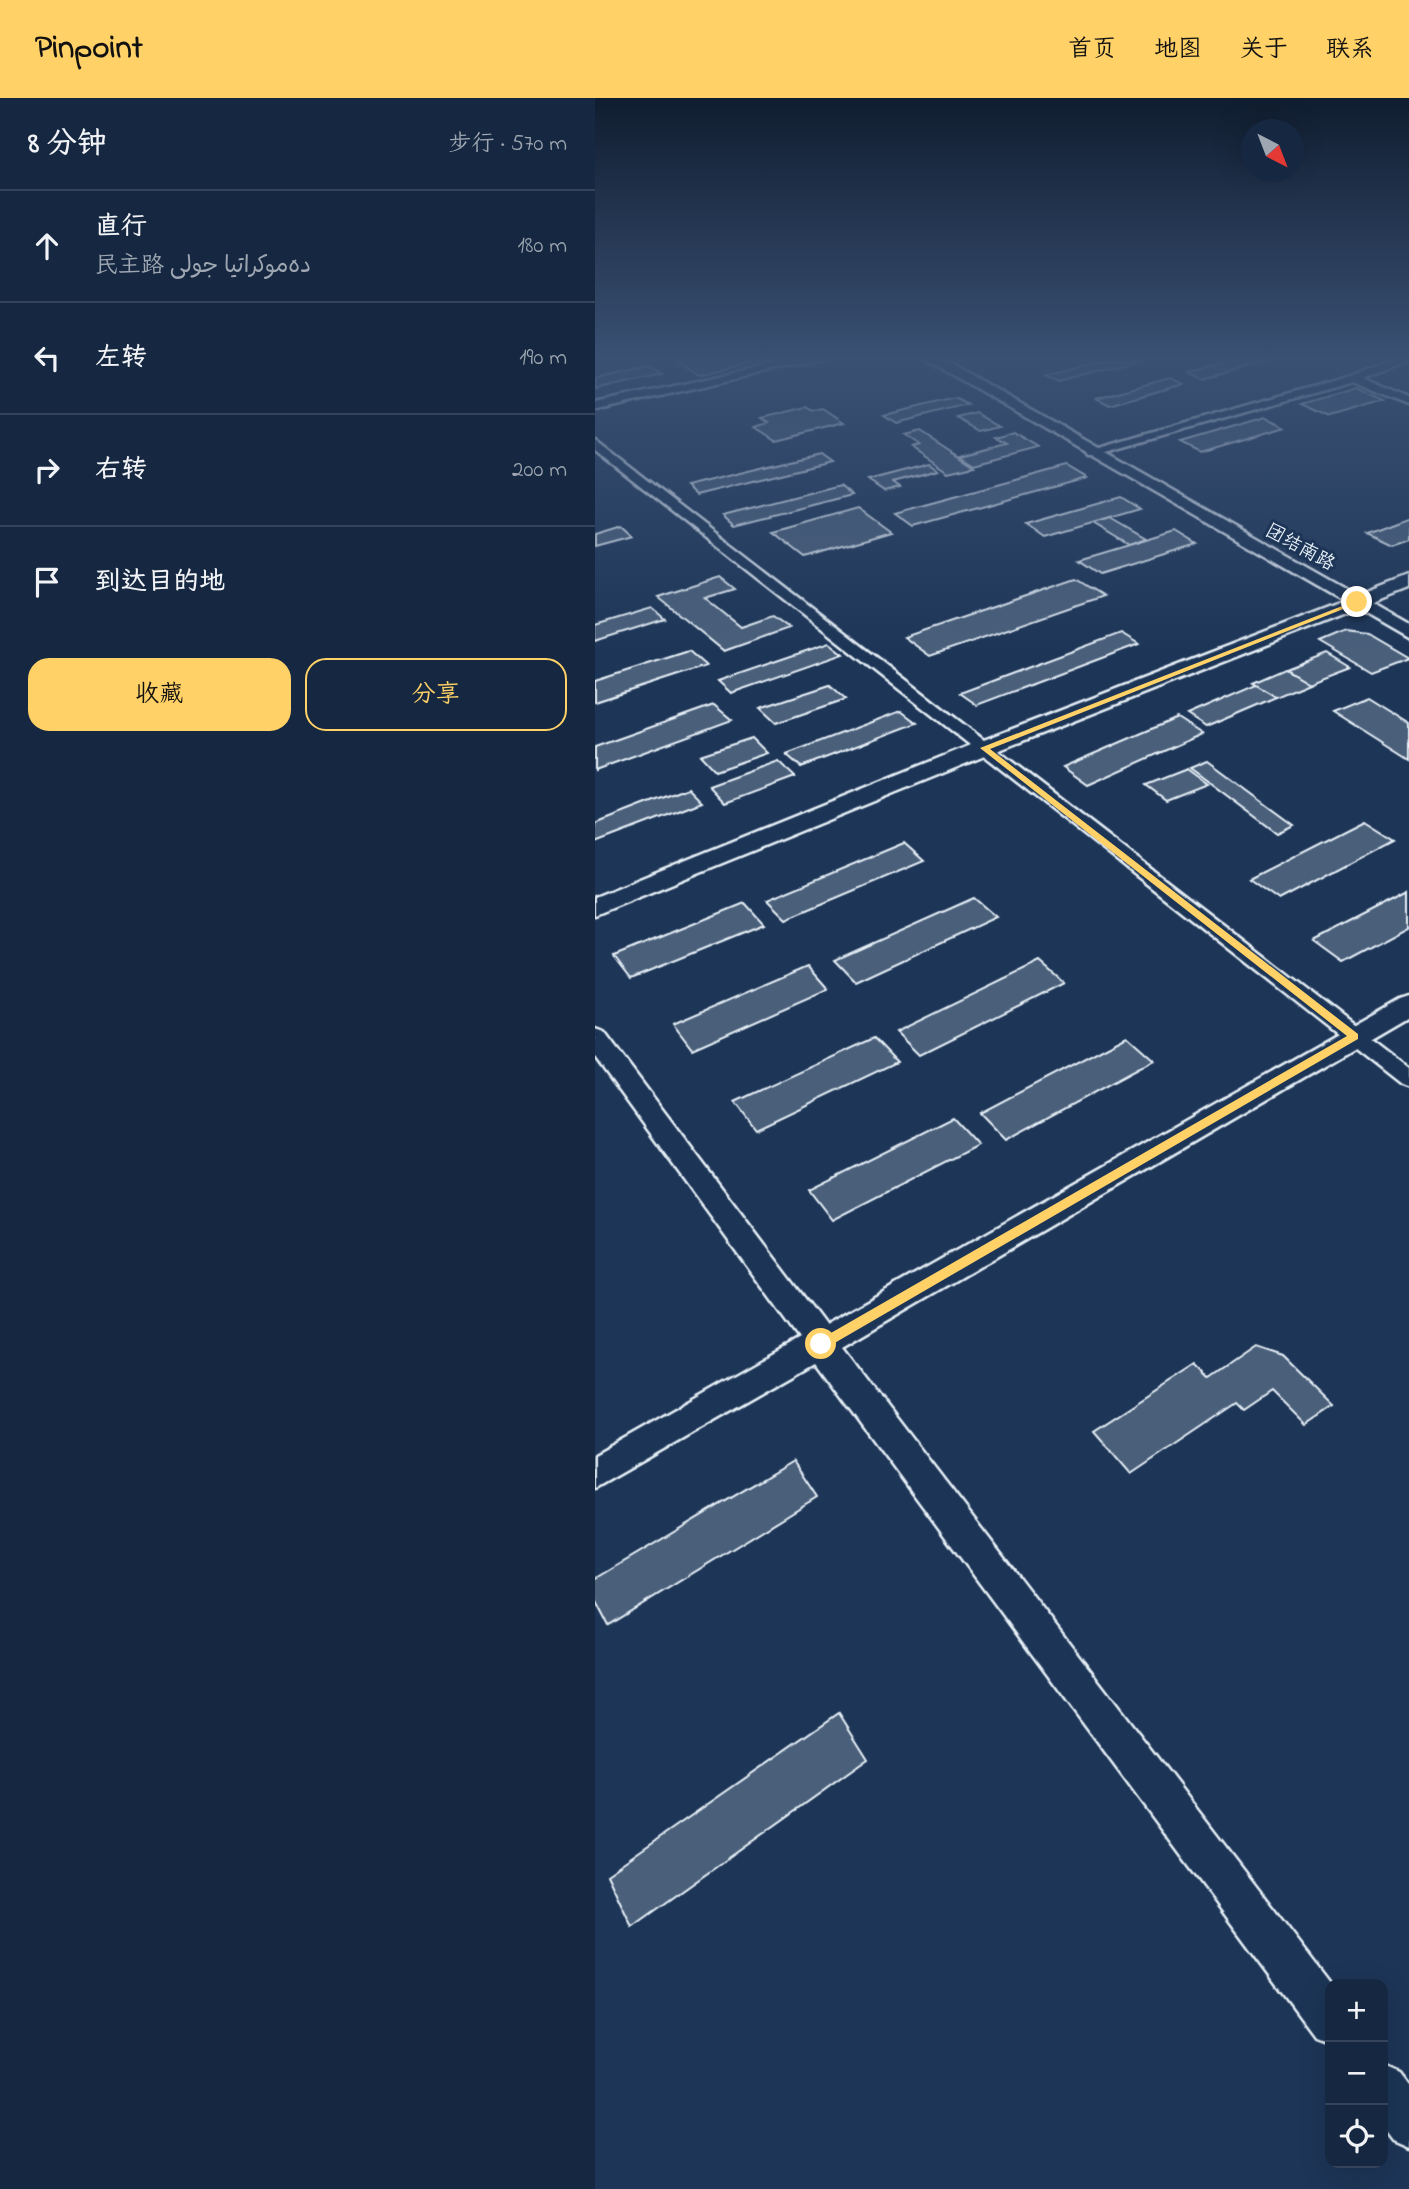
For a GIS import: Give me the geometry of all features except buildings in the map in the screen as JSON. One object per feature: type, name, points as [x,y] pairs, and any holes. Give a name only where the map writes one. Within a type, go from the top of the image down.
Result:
[{"type":"main road","points":[[595,907],[984,748],[1409,582]]},
{"type":"street","points":[[611,457],[1409,1079]]},
{"type":"street","name":"团结南路","points":[[1100,457],[1409,632]]},
{"type":"street","points":[[595,1473],[1409,1005]]},
{"type":"street","points":[[595,1038],[821,1344],[1325,2012]]},
{"type":"street","points":[[1388,2095],[1409,2123]]},
{"type":"route","points":[[821,1344],[1354,1036],[984,748],[1357,602]]}]
